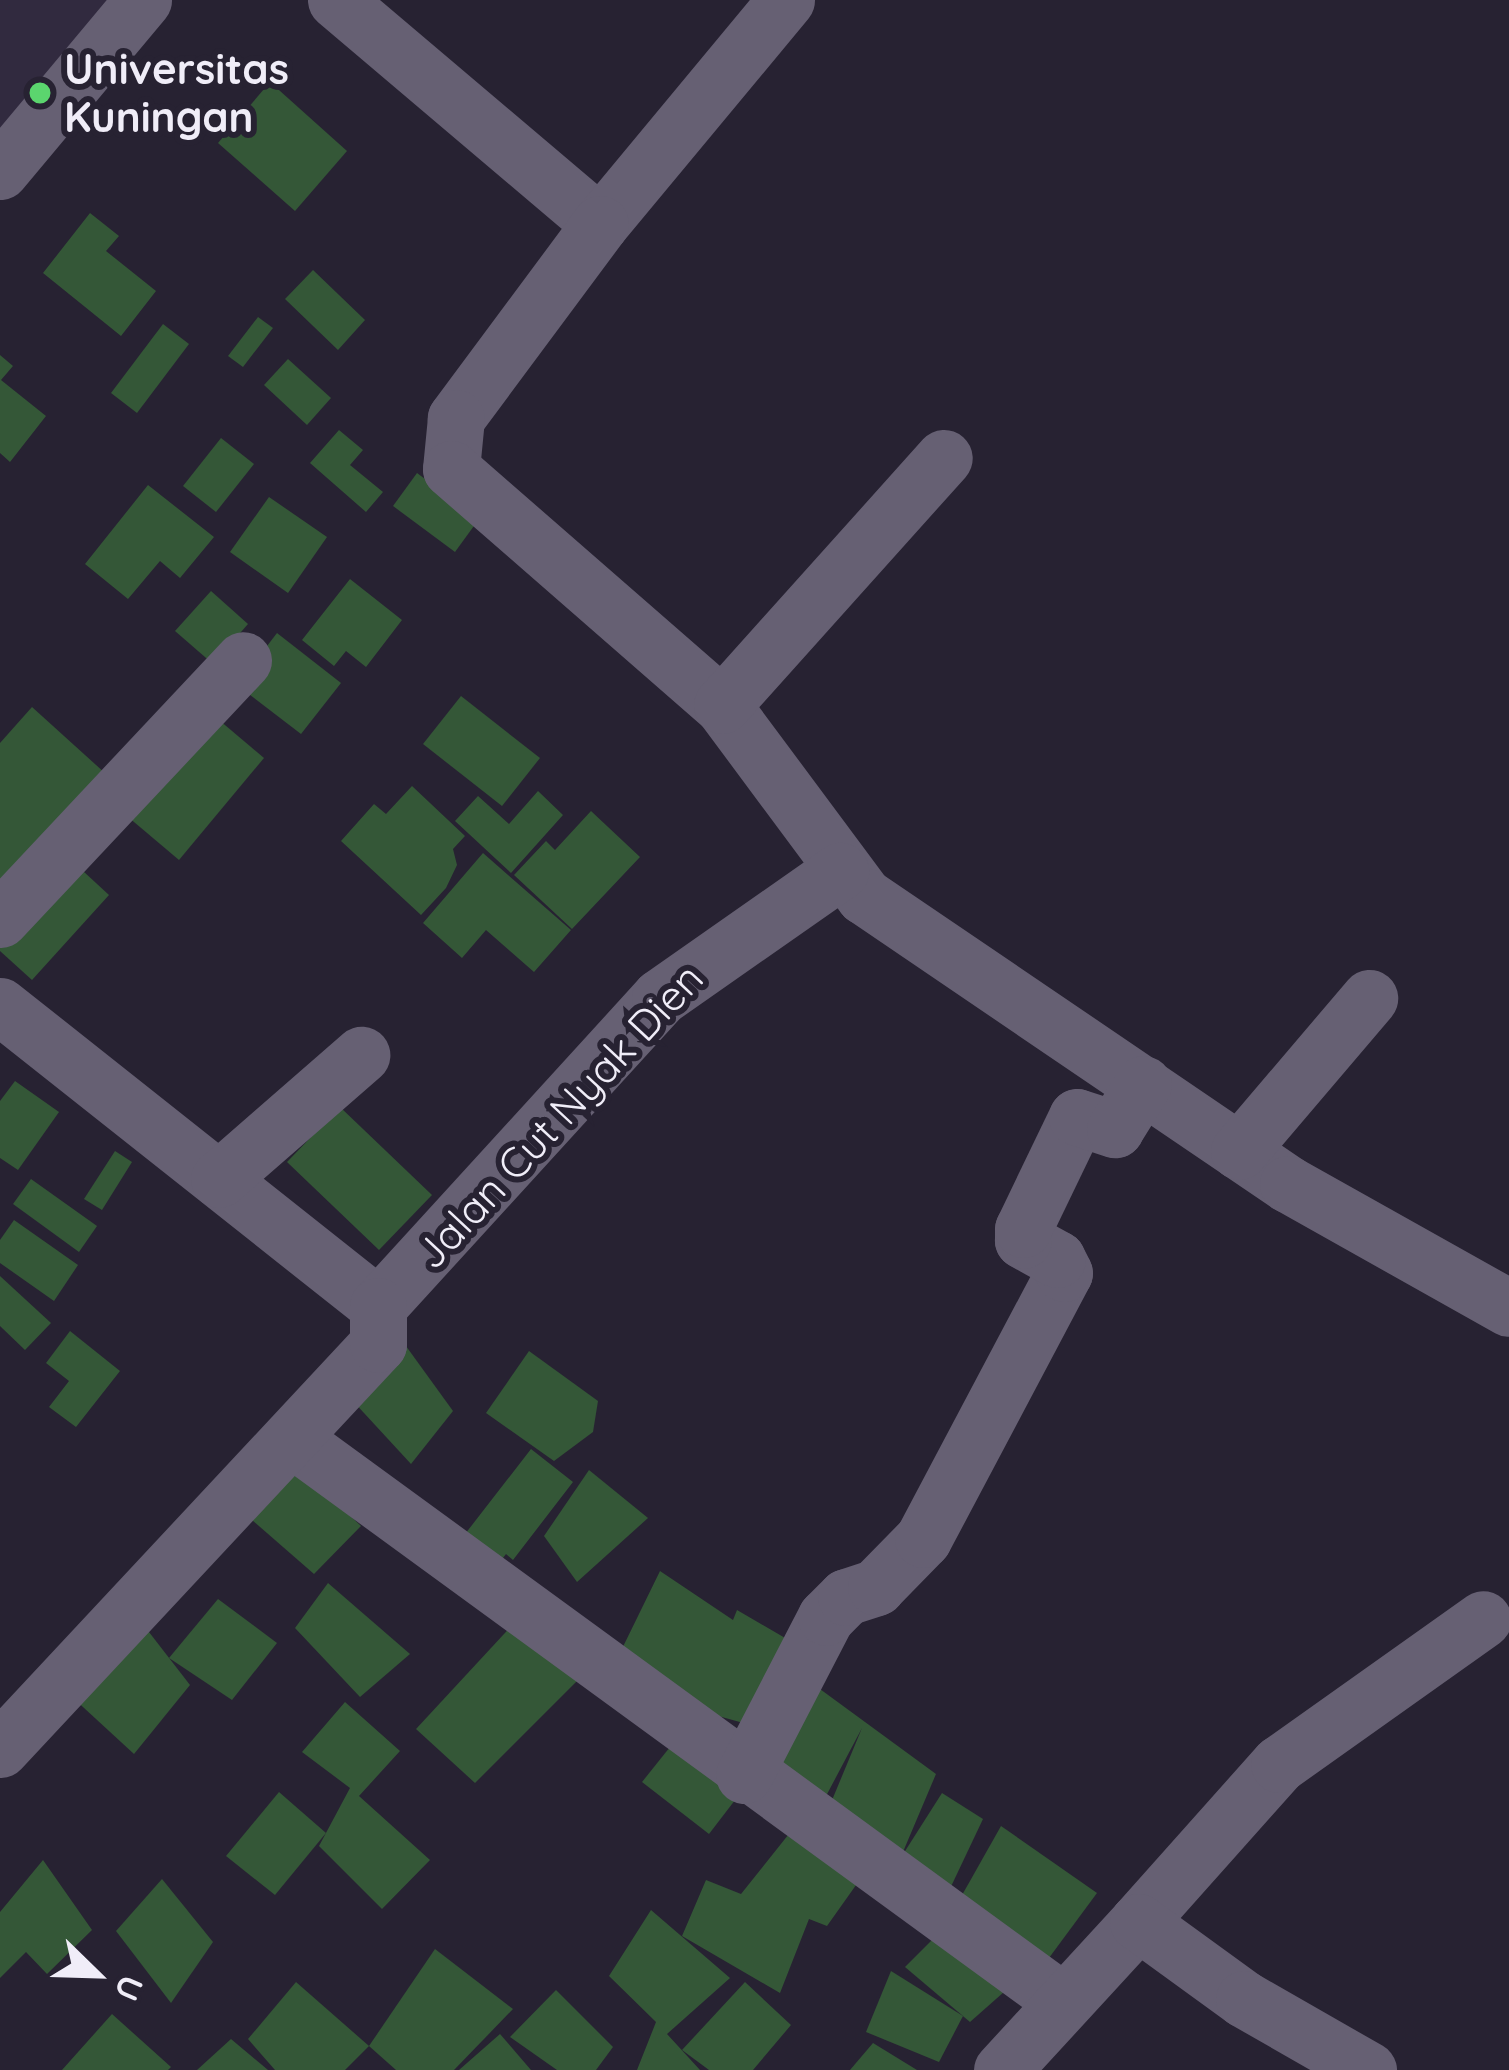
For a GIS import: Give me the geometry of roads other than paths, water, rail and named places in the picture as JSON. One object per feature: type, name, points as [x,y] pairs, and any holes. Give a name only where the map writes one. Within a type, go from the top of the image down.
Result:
[{"type":"street","points":[[0,171],[142,0]]},
{"type":"street","points":[[336,0],[600,224]]},
{"type":"street","points":[[786,0],[600,224],[456,418],[452,469],[722,705],[840,871],[864,896],[1239,1151],[1509,1308]]},
{"type":"street","points":[[722,705],[944,458]]},
{"type":"street","points":[[0,919],[243,660]]},
{"type":"street","name":"Jalan Cut Nyak Dien","points":[[0,1006],[378,1306],[660,998],[840,871]]},
{"type":"street","points":[[1239,1151],[1369,998]]},
{"type":"street","points":[[219,1179],[362,1055]]},
{"type":"street","points":[[744,1775],[826,1617],[846,1598],[876,1587],[922,1539],[1064,1273],[1058,1259],[1023,1240],[1023,1229],[1077,1117],[1115,1129],[1143,1084]]},
{"type":"street","points":[[0,1749],[378,1344],[378,1306]]},
{"type":"street","points":[[291,1438],[744,1775],[1061,2000]]},
{"type":"street","points":[[1002,2070],[1279,1764],[1483,1618]]},
{"type":"street","points":[[1138,1922],[1338,2063]]},
{"type":"place","name":"Universitas Kuningan","points":[[40,93]]}]
